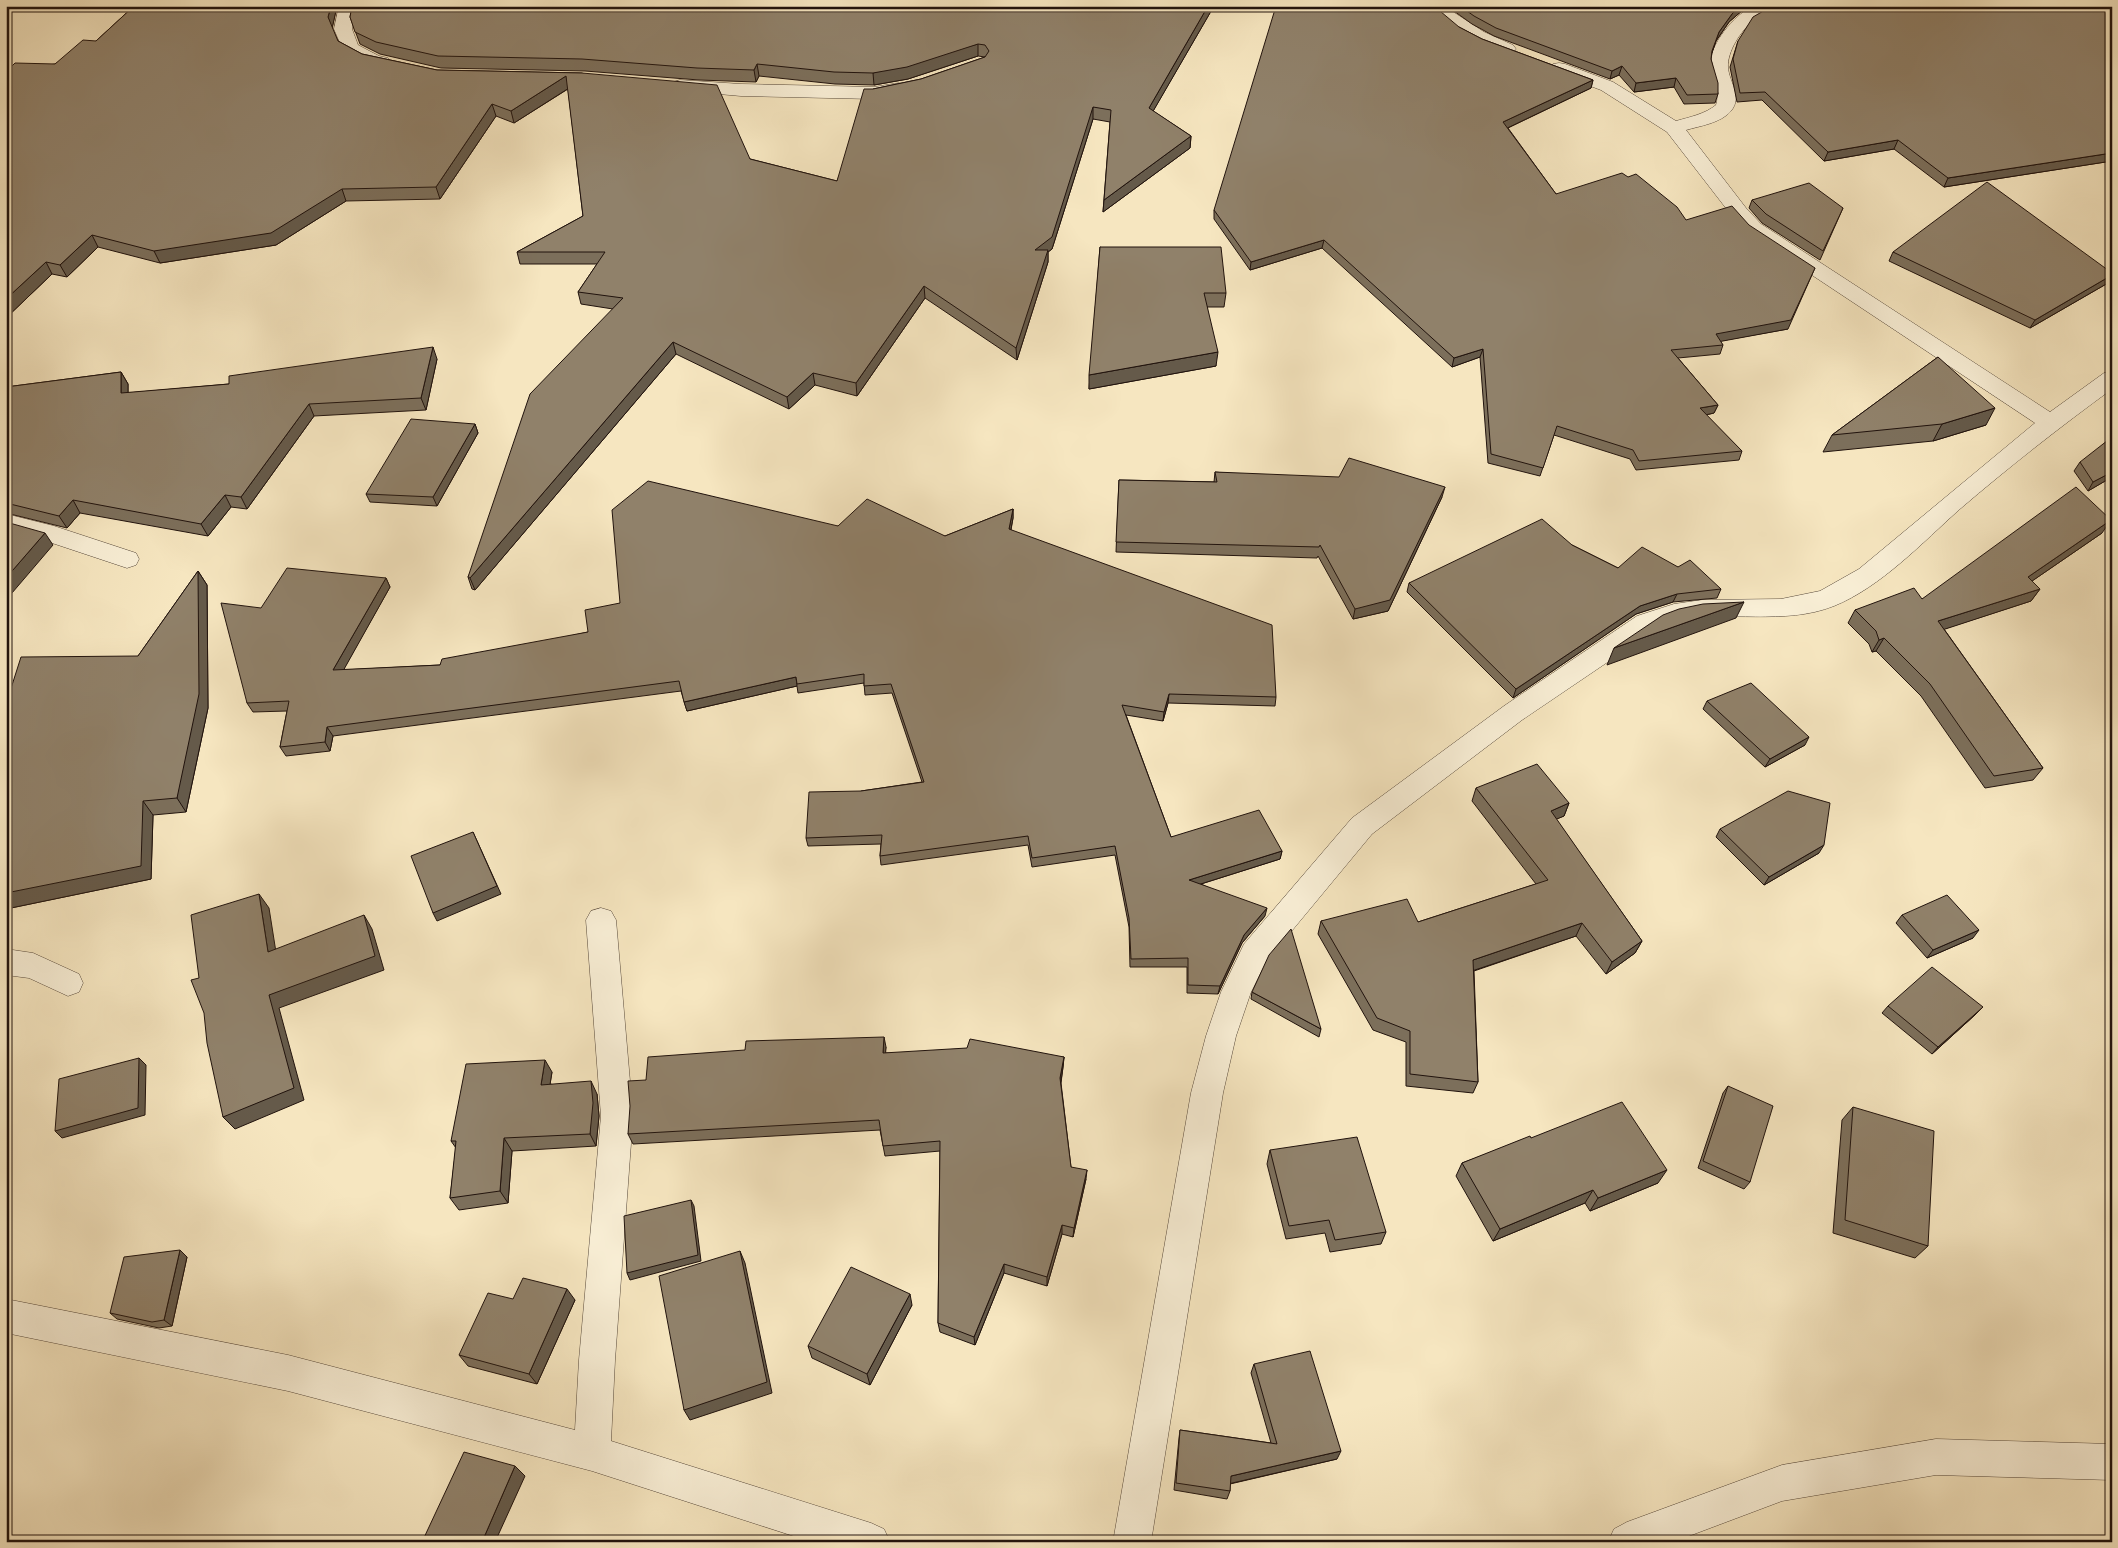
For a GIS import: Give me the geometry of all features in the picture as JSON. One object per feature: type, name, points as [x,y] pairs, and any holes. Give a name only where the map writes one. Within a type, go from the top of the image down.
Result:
[{"type":"street","points":[[348,6],[343,29],[350,48],[373,60],[402,67]]},
{"type":"street","points":[[1433,6],[1465,30],[1487,42],[1524,56]]},
{"type":"street","points":[[1674,128],[1716,113],[1724,108],[1727,100],[1719,68],[1719,58],[1722,50],[1743,20],[1767,6]]},
{"type":"street","points":[[1543,62],[1607,86],[1674,128],[1739,212],[1754,228],[2050,423]]},
{"type":"street","points":[[662,84],[741,90],[874,93],[892,91],[914,85]]},
{"type":"street","points":[[1132,1542],[1207,1093],[1221,1036],[1236,992],[1255,952],[1362,826],[1512,713],[1646,623],[1674,614],[1702,609],[1781,608],[1826,599],[1868,575],[2050,423],[2112,378]]},
{"type":"street","points":[[6,522],[45,532],[127,559]]},
{"type":"street","points":[[592,1453],[597,1360],[617,1116],[601,920]]},
{"type":"street","points":[[6,962],[33,966],[68,983]]},
{"type":"street","points":[[6,1316],[288,1373],[592,1453],[871,1542]]},
{"type":"street","points":[[1626,1542],[1640,1535],[1782,1483],[1936,1457],[2112,1462]]},
{"type":"building","points":[[134,6],[331,6],[328,17],[338,41],[362,54],[437,70],[582,73],[717,85],[750,159],[837,181],[864,89],[873,89],[921,79],[985,57],[989,51],[985,45],[978,44],[907,67],[873,73],[834,72],[757,64],[754,70],[697,68],[582,59],[438,56],[376,42],[355,32],[350,17],[352,6],[1208,6],[1149,108],[1191,136],[1104,200],[1111,110],[1093,107],[1052,237],[1035,250],[1048,250],[1016,348],[924,286],[856,383],[813,373],[787,397],[673,342],[470,578],[468,577],[530,394],[623,298],[578,292],[605,252],[517,252],[583,216],[566,76],[511,111],[492,104],[436,187],[342,189],[271,233],[154,251],[92,235],[60,265],[46,262],[6,299],[6,72],[15,63],[55,64],[83,40],[96,41]]},
{"type":"building","points":[[1276,6],[1434,6],[1459,27],[1482,39],[1593,80],[1503,122],[1556,194],[1622,173],[1628,177],[1636,174],[1677,207],[1686,220],[1732,206],[1749,225],[1815,268],[1791,320],[1716,334],[1723,345],[1671,350],[1718,405],[1700,408],[1742,451],[1639,461],[1633,450],[1557,426],[1543,468],[1491,454],[1483,349],[1454,358],[1324,240],[1251,262],[1214,210]]},
{"type":"building","points":[[1460,6],[1740,6],[1719,32],[1712,51],[1711,59],[1718,83],[1718,94],[1687,95],[1676,78],[1636,83],[1622,66],[1612,71],[1496,28]]},
{"type":"building","points":[[1772,6],[2112,6],[2112,153],[1948,178],[1898,140],[1828,152],[1765,92],[1740,93],[1733,59],[1738,41],[1753,17]]},
{"type":"building","points":[[1987,182],[2112,273],[2112,275],[2035,320],[1893,252]]},
{"type":"building","points":[[1809,183],[1843,208],[1823,251],[1766,214],[1752,200]]},
{"type":"building","points":[[1100,247],[1221,247],[1226,293],[1204,293],[1218,352],[1089,375]]},
{"type":"building","points":[[433,347],[421,398],[309,404],[241,497],[225,495],[201,524],[73,500],[59,516],[6,503],[6,387],[121,372],[121,393],[229,384],[229,376]]},
{"type":"building","points":[[1938,357],[1995,408],[1942,424],[1832,435]]},
{"type":"building","points":[[411,419],[475,424],[433,497],[366,494]]},
{"type":"building","points":[[2112,437],[2112,472],[2093,482],[2080,462]]},
{"type":"building","points":[[1349,458],[1445,487],[1390,600],[1355,609],[1320,545],[1319,547],[1116,542],[1119,480],[1217,482],[1215,472],[1339,477]]},
{"type":"building","points":[[648,481],[838,526],[867,499],[945,536],[1013,509],[1009,529],[1272,625],[1276,697],[1169,694],[1164,712],[1122,705],[1171,837],[1259,810],[1282,851],[1189,880],[1267,908],[1244,935],[1220,986],[1188,985],[1188,958],[1131,959],[1129,918],[1115,846],[1032,858],[1028,836],[880,856],[882,835],[806,838],[809,792],[861,791],[924,782],[891,684],[864,686],[864,674],[797,684],[796,677],[684,702],[679,681],[327,727],[325,742],[280,747],[289,701],[247,703],[221,603],[261,608],[287,568],[386,578],[333,670],[440,665],[442,659],[588,632],[585,610],[620,603],[612,510]]},
{"type":"building","points":[[2076,487],[2111,520],[2028,577],[2040,589],[1938,621],[2043,768],[1994,776],[1930,684],[1884,638],[1879,640],[1876,631],[1855,610],[1914,588],[1922,599]]},
{"type":"building","points":[[1542,519],[1572,545],[1618,568],[1642,547],[1678,567],[1690,560],[1721,589],[1677,594],[1640,606],[1516,689],[1409,583]]},
{"type":"building","points":[[6,522],[45,533],[6,578]]},
{"type":"building","points":[[198,571],[199,694],[177,798],[143,801],[141,866],[6,893],[6,704],[21,657],[138,656]]},
{"type":"building","points":[[1744,602],[1614,648],[1663,615],[1679,609],[1703,604]]},
{"type":"building","points":[[1751,683],[1809,737],[1770,759],[1707,701]]},
{"type":"building","points":[[1537,764],[1569,803],[1551,811],[1642,941],[1612,962],[1582,923],[1473,960],[1478,1082],[1410,1074],[1410,1031],[1377,1018],[1321,921],[1407,899],[1418,922],[1548,880],[1476,788]]},
{"type":"building","points":[[1788,791],[1830,803],[1824,845],[1769,877],[1720,829]]},
{"type":"building","points":[[473,832],[497,886],[433,913],[411,856]]},
{"type":"building","points":[[259,894],[268,952],[364,915],[375,956],[269,995],[294,1088],[223,1117],[207,1043],[204,1013],[191,980],[199,978],[191,915]]},
{"type":"building","points":[[1947,895],[1979,930],[1933,950],[1902,915]]},
{"type":"building","points":[[1291,929],[1321,1029],[1252,992],[1269,955]]},
{"type":"building","points":[[1932,967],[1983,1007],[1938,1047],[1888,1006]]},
{"type":"building","points":[[884,1037],[883,1053],[967,1048],[970,1039],[1064,1057],[1060,1078],[1071,1167],[1087,1170],[1074,1228],[1062,1225],[1047,1277],[1004,1264],[974,1337],[938,1323],[940,1141],[883,1146],[879,1120],[628,1134],[630,1106],[628,1081],[646,1080],[648,1057],[745,1050],[746,1041]]},
{"type":"building","points":[[139,1058],[138,1108],[55,1131],[59,1079]]},
{"type":"building","points":[[545,1060],[541,1085],[591,1081],[593,1103],[590,1134],[504,1138],[500,1191],[450,1198],[456,1141],[451,1141],[466,1064]]},
{"type":"building","points":[[1728,1086],[1773,1106],[1750,1182],[1703,1161]]},
{"type":"building","points":[[1622,1102],[1667,1170],[1598,1198],[1593,1190],[1500,1229],[1462,1163]]},
{"type":"building","points":[[1853,1107],[1934,1131],[1928,1246],[1845,1220]]},
{"type":"building","points":[[1357,1137],[1386,1232],[1335,1240],[1329,1220],[1289,1226],[1270,1150]]},
{"type":"building","points":[[691,1200],[698,1255],[627,1273],[624,1216]]},
{"type":"building","points":[[180,1250],[164,1320],[152,1322],[110,1313],[124,1257]]},
{"type":"building","points":[[740,1251],[767,1382],[684,1410],[659,1276]]},
{"type":"building","points":[[851,1267],[910,1294],[867,1374],[808,1346]]},
{"type":"building","points":[[523,1278],[567,1289],[529,1374],[459,1355],[488,1293],[513,1299]]},
{"type":"building","points":[[1310,1351],[1341,1451],[1231,1476],[1230,1491],[1176,1483],[1180,1430],[1277,1444],[1254,1364]]},
{"type":"building","points":[[464,1452],[515,1466],[482,1542],[422,1542]]}]
